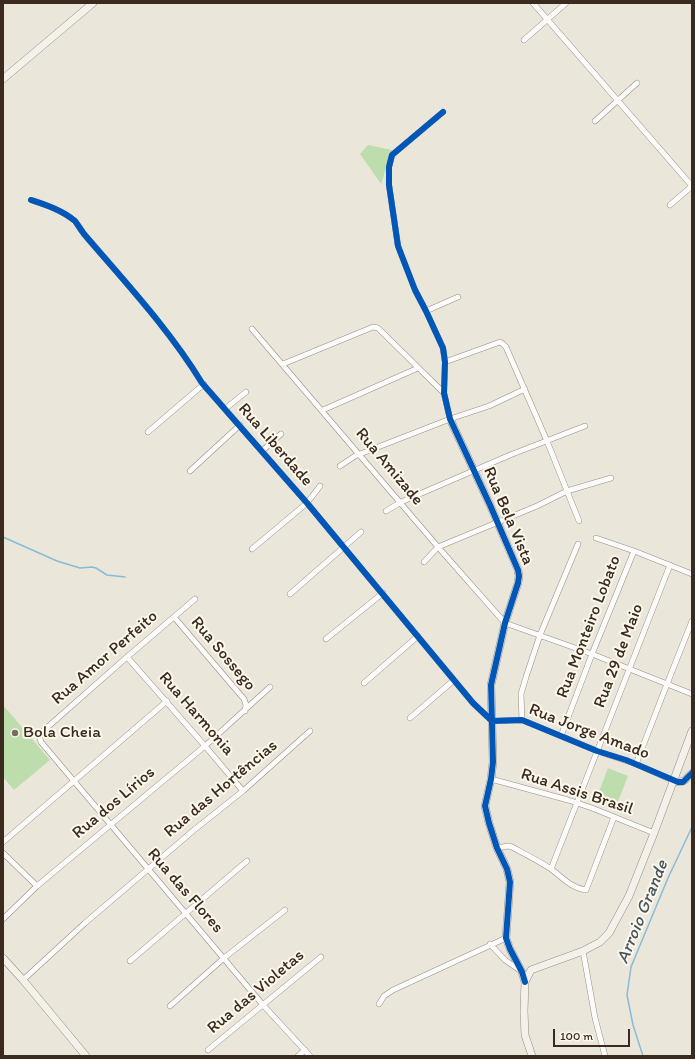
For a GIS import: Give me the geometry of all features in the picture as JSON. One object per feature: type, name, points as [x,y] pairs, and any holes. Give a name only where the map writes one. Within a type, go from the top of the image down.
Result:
[{"type":"street","points":[[3,80],[94,3]]},
{"type":"street","points":[[533,3],[692,186],[670,205]]},
{"type":"street","points":[[524,40],[566,3]]},
{"type":"street","points":[[595,121],[637,83]]},
{"type":"street","name":"Rua Bela Vista","points":[[443,112],[392,155],[389,167],[390,185],[398,246],[415,290],[443,348],[445,362],[444,394],[450,419],[498,522],[520,576],[505,623],[491,685],[493,762],[485,806],[497,848],[507,870],[510,882],[506,938],[522,972],[525,982],[525,1035],[532,1056]]},
{"type":"street","name":"Rua Liberdade","points":[[31,200],[62,212],[75,222],[163,326],[204,384],[383,593],[473,703],[492,721]]},
{"type":"street","points":[[426,311],[458,297]]},
{"type":"street","points":[[283,364],[373,327],[378,328],[444,394]]},
{"type":"street","name":"Rua Amizade","points":[[252,329],[323,410],[359,455],[438,547],[505,623]]},
{"type":"street","points":[[445,362],[500,342],[506,347],[580,521]]},
{"type":"street","points":[[323,410],[418,368]]},
{"type":"street","points":[[148,432],[204,384]]},
{"type":"street","points":[[340,466],[354,456],[450,419],[489,406],[525,389]]},
{"type":"street","points":[[225,409],[246,392]]},
{"type":"street","points":[[190,471],[240,425]]},
{"type":"street","points":[[386,511],[400,502],[510,455],[585,426]]},
{"type":"street","points":[[262,451],[281,434]]},
{"type":"street","points":[[424,562],[438,547],[567,491],[611,478]]},
{"type":"street","points":[[252,549],[307,503],[320,486]]},
{"type":"street","points":[[290,594],[361,532]]},
{"type":"street","points":[[596,538],[692,574]]},
{"type":"street","points":[[522,720],[521,694],[526,677],[540,635],[578,544]]},
{"type":"street","name":"Rua Monteiro Lobato","points":[[561,736],[592,654],[634,551]]},
{"type":"street","name":"Rua 29 de Maio","points":[[551,869],[670,565]]},
{"type":"street","points":[[326,639],[383,593]]},
{"type":"street","name":"Rua Amor Perfeito","points":[[41,742],[39,736],[42,732],[195,599]]},
{"type":"street","name":"Rua Sossego","points":[[174,617],[244,699],[246,704],[245,711]]},
{"type":"street","points":[[636,764],[692,621]]},
{"type":"street","points":[[505,623],[630,668],[692,694]]},
{"type":"street","points":[[364,683],[418,636]]},
{"type":"street","name":"Rua Harmonia","points":[[127,657],[167,701],[242,791]]},
{"type":"street","points":[[410,718],[454,680]]},
{"type":"street","name":"Rua dos Lírios","points":[[3,919],[36,886],[205,746],[270,687]]},
{"type":"street","points":[[3,842],[167,701]]},
{"type":"street","name":"Rua Jorge Amado","points":[[492,721],[522,720],[597,751],[636,764],[674,780]]},
{"type":"street","name":"Rua das Hortências","points":[[23,980],[85,923],[242,791],[310,731]]},
{"type":"street","points":[[525,982],[531,970],[583,951],[600,942],[609,933],[629,896],[692,731]]},
{"type":"street","name":"Rua das Flores","points":[[41,742],[263,1005],[310,1056]]},
{"type":"street","points":[[674,780],[683,782],[692,773]]},
{"type":"street","name":"Rua Assis Brasil","points":[[491,779],[577,803],[654,833]]},
{"type":"street","points":[[497,848],[508,846],[512,847],[551,869],[575,887],[586,890],[614,817]]},
{"type":"street","points":[[3,852],[36,886]]},
{"type":"street","points":[[130,961],[248,861]]},
{"type":"street","points":[[170,1006],[224,958],[285,910]]},
{"type":"street","points":[[379,1004],[384,996],[393,990],[490,944],[506,938]]},
{"type":"street","points":[[490,944],[505,960],[522,972]]},
{"type":"street","points":[[583,951],[595,1018],[605,1056]]},
{"type":"street","name":"Rua das Violetas","points":[[208,1050],[321,957]]},
{"type":"street","points":[[3,958],[86,1056]]},
{"type":"street","points":[[298,1056],[305,1050]]},
{"type":"green space","points":[[368,145],[392,150],[381,184],[360,154]]},
{"type":"green space","name":"Bola Cheia","points":[[3,705],[50,760],[14,790],[3,777]]},
{"type":"green space","points":[[608,768],[628,776],[615,809],[595,802]]},
{"type":"waterway","points":[[3,537],[57,561],[80,568],[92,567],[107,575],[125,577]]},
{"type":"waterway","name":"Arroio Grande","points":[[643,1056],[633,1025],[627,995],[631,967],[668,878],[692,827]]},
{"type":"cycle path","points":[[443,112],[392,155],[389,167],[389,185],[398,246],[415,290],[443,348],[445,362],[444,393],[450,419],[518,570],[518,583],[505,623],[491,685],[493,762],[485,806],[497,848],[507,869],[510,882],[506,938],[522,972],[525,982]]},
{"type":"cycle path","points":[[31,200],[59,211],[75,221],[84,234],[161,325],[202,383],[307,503],[473,703],[492,721],[522,720],[597,751],[626,760],[678,782],[683,782],[692,773]]},
{"type":"place","name":"Bola Cheia","points":[[15,733]]}]
